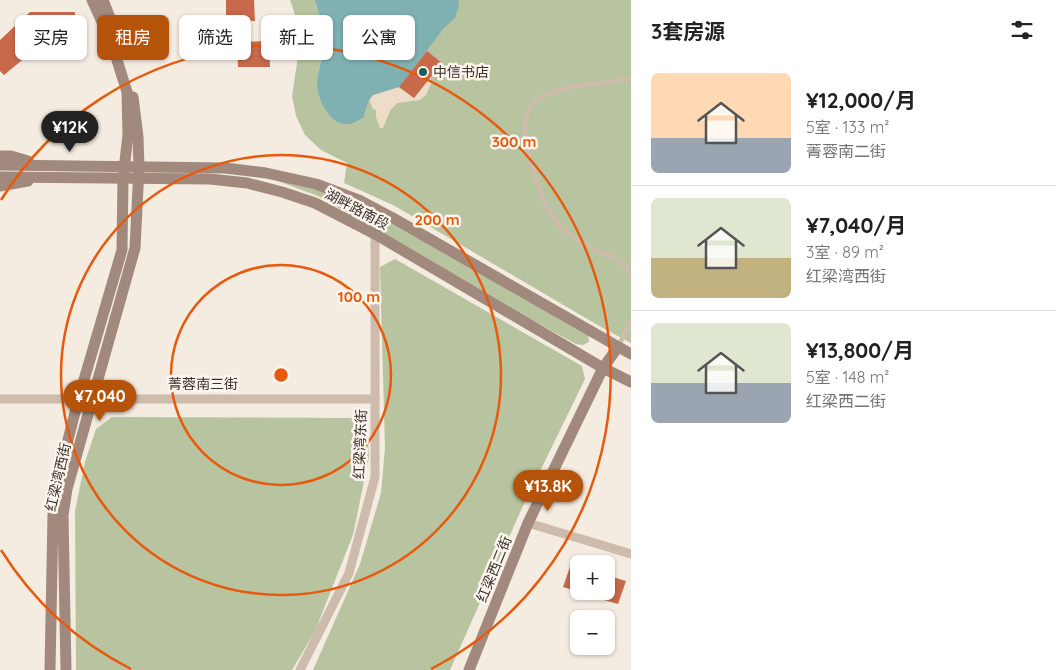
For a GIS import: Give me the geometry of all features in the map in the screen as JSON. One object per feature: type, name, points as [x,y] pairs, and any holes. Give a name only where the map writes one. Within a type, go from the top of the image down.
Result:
[{"type":"main road","name":"红梁湾西街","points":[[50,670],[52,514],[55,490],[79,398],[122,250],[124,173],[128,135],[127,92],[112,44],[92,0]]},
{"type":"main road","name":"红梁湾西街","points":[[66,670],[63,515],[67,489],[136,248],[139,173],[138,137],[131,82],[120,45],[103,0]]},
{"type":"main road","points":[[0,156],[11,156],[41,171]]},
{"type":"main road","points":[[0,165],[41,171]]},
{"type":"main road","name":"湖畔路南段","points":[[41,171],[139,173],[225,168],[266,173],[316,184],[361,201],[631,354]]},
{"type":"main road","points":[[0,177],[41,171]]},
{"type":"main road","points":[[0,186],[23,183],[41,171]]},
{"type":"main road","name":"湖畔路南段","points":[[139,173],[248,183],[315,203],[374,234],[603,368],[631,382]]},
{"type":"main road","name":"红梁西二街","points":[[469,670],[528,523],[603,368],[618,346]]},
{"type":"street","name":"红梁湾东街","points":[[300,670],[349,573],[375,477],[374,234]]},
{"type":"street","name":"菁蓉南三街","points":[[0,398],[375,399]]},
{"type":"street","points":[[528,523],[631,554]]},
{"type":"lane","points":[[631,79],[561,90],[538,99],[527,116],[525,128],[527,150],[536,179],[545,204],[553,216],[574,237],[614,257],[631,274]]},
{"type":"lane","points":[[618,346],[631,321]]},
{"type":"green space","points":[[290,0],[631,0],[631,343],[393,205],[344,183],[347,163],[321,150],[305,135],[296,116],[292,96],[297,60],[333,60],[333,15],[295,15]]},
{"type":"green space","points":[[276,177],[356,202],[588,333],[589,342],[583,345],[576,344],[502,304],[318,196],[275,180]]},
{"type":"green space","points":[[395,259],[582,366],[585,379],[522,508],[450,670],[313,670],[360,564],[381,493],[385,448],[380,267]]},
{"type":"green space","points":[[112,417],[358,418],[367,429],[369,457],[353,535],[315,631],[292,670],[76,670],[75,511],[85,462],[96,429]]},
{"type":"shaded area","points":[[431,76],[431,84],[426,95],[420,100],[397,103],[390,111],[383,128],[380,128],[376,117],[376,110],[373,109],[369,100],[373,95],[399,87],[414,98]]},
{"type":"water","points":[[315,0],[458,0],[459,5],[455,18],[443,29],[399,87],[373,95],[369,100],[363,118],[348,124],[336,121],[326,111],[318,91],[317,81],[322,60],[333,60],[333,15],[319,15]]},
{"type":"building","points":[[226,0],[254,0],[255,21],[251,21],[251,15],[226,15]]},
{"type":"building","points":[[30,12],[75,12],[75,15],[27,15]]},
{"type":"building","points":[[15,26],[15,60],[22,60],[4,75],[0,71],[0,40]]},
{"type":"building","points":[[261,41],[261,60],[270,60],[270,67],[238,67],[238,60],[251,60],[251,42]]},
{"type":"building","name":"中信书店","points":[[427,51],[442,63],[414,98],[399,87]]},
{"type":"building","points":[[570,567],[570,589],[563,587]]},
{"type":"building","points":[[615,578],[626,581],[618,604],[604,600],[615,600]]},
{"type":"place","name":"中信书店","points":[[423,72]]}]
